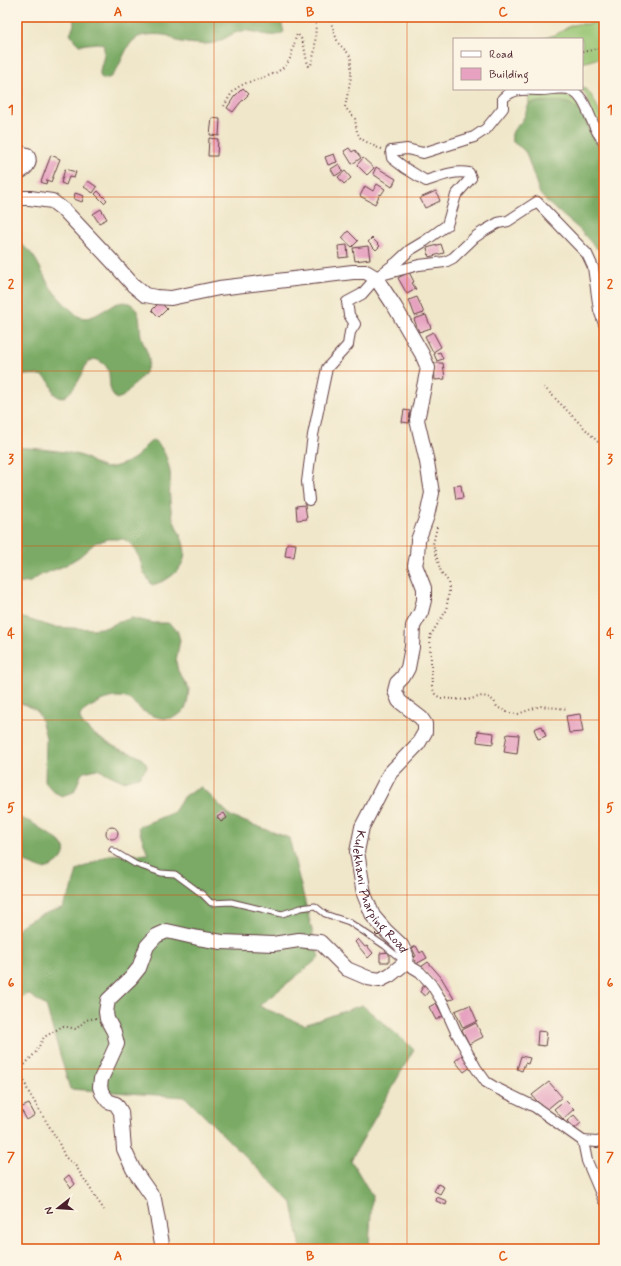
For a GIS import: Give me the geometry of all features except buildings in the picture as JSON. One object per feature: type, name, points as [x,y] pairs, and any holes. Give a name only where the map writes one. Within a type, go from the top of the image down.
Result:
[{"type":"main road","points":[[17,152],[27,155],[29,159],[29,163],[26,167],[17,173]]},
{"type":"main road","points":[[17,198],[52,201],[65,211],[133,285],[145,295],[171,298],[219,288],[354,272],[366,272],[376,278]]},
{"type":"main road","name":"Kulekhani Pharping Road","points":[[106,1012],[108,1000],[120,990],[138,968],[147,946],[156,936],[167,931],[222,942],[273,944],[299,940],[320,942],[347,968],[368,978],[380,980],[390,975],[405,963],[406,955],[401,945],[384,930],[373,916],[364,894],[357,852],[362,827],[390,773],[418,744],[426,732],[425,724],[421,718],[399,701],[395,691],[397,683],[403,677],[408,668],[412,647],[413,626],[421,612],[424,600],[424,588],[415,565],[418,540],[427,516],[432,493],[427,462],[417,420],[428,368],[422,354],[395,307],[376,278]]},
{"type":"main road","points":[[106,1012],[107,1019],[114,1032],[117,1044],[101,1079],[100,1087],[102,1094],[108,1101],[116,1104],[121,1112],[124,1149],[133,1169],[154,1199],[163,1249]]},
{"type":"street","points":[[309,500],[307,482],[313,435],[327,368],[348,345],[350,332],[355,324],[349,315],[347,302],[362,294],[376,278],[410,250],[447,225],[456,195],[471,178],[469,173],[462,171],[426,181],[392,158],[391,151],[407,149],[423,152],[474,137],[486,129],[502,108],[503,98],[510,92],[517,90]]},
{"type":"street","points":[[569,90],[574,92],[585,104],[596,130],[604,141]]},
{"type":"street","points":[[376,278],[398,270],[419,265],[445,262],[453,258],[475,237],[484,231],[498,223],[508,221],[537,202],[582,249],[591,261],[599,310],[604,324]]},
{"type":"street","points":[[405,963],[420,972],[431,984],[443,1003],[456,1032],[476,1068],[486,1082],[535,1107],[583,1142],[597,1142],[604,1140]]},
{"type":"street","points":[[583,1142],[587,1160],[604,1201]]},
{"type":"lane","points":[[112,850],[135,864],[161,873],[175,874],[202,894],[211,903],[231,902],[282,914],[301,908],[315,906],[325,914],[349,922],[385,946],[405,963]]},
{"type":"path","points":[[224,106],[232,93],[238,87],[269,76],[285,66],[292,53],[297,34],[301,38],[307,62],[309,66],[311,66],[315,50],[316,17]]},
{"type":"path","points":[[329,17],[338,43],[349,54],[351,59],[351,78],[345,107],[355,119],[357,132],[361,139],[378,148],[391,151]]},
{"type":"path","points":[[583,52],[604,48]]},
{"type":"path","points":[[544,387],[599,443],[604,446]]},
{"type":"path","points":[[437,524],[433,544],[441,572],[448,581],[449,591],[446,611],[430,636],[432,687],[434,694],[440,698],[467,700],[488,696],[494,701],[497,707],[509,713],[518,714],[540,706],[567,708]]},
{"type":"path","points":[[104,1210],[75,1165],[65,1157],[58,1141],[28,1091],[20,1070],[36,1052],[44,1037],[63,1026],[76,1029],[86,1020],[93,1019],[106,1012]]},
{"type":"green space","points":[[72,17],[280,17],[284,32],[269,35],[242,31],[217,42],[206,44],[180,42],[169,36],[162,35],[141,36],[134,40],[129,46],[114,74],[109,78],[102,79],[100,72],[104,55],[103,44],[97,43],[79,45],[70,33],[74,23]]},
{"type":"green space","points":[[604,17],[604,55],[596,59],[583,63],[583,38],[545,38],[557,34],[570,26],[577,24],[590,24]]},
{"type":"green space","points":[[583,87],[594,99],[602,120],[604,135],[596,125],[589,101],[582,90]]},
{"type":"green space","points":[[528,94],[566,96],[573,99],[583,112],[594,136],[604,149],[604,153],[596,145],[582,114],[570,104],[540,102],[529,104]]},
{"type":"green space","points":[[540,102],[564,102],[577,109],[582,115],[595,142],[604,153],[604,251],[596,248],[579,229],[547,202],[540,194],[526,153],[512,141],[512,133],[524,117],[529,104]]},
{"type":"green space","points":[[17,242],[30,252],[53,291],[78,316],[84,318],[91,317],[123,302],[129,303],[136,309],[139,318],[140,332],[149,359],[149,364],[142,376],[123,397],[116,399],[110,387],[106,367],[95,359],[87,362],[74,388],[66,396],[61,398],[54,394],[49,381],[41,376],[17,376]]},
{"type":"green space","points":[[153,440],[163,450],[168,463],[170,475],[171,510],[185,549],[184,559],[179,569],[167,579],[152,585],[144,573],[139,557],[131,544],[124,539],[108,539],[95,543],[79,557],[64,566],[41,575],[30,582],[17,584],[17,447],[67,452],[82,456],[104,468],[109,468],[134,459],[146,445]]},
{"type":"green space","points":[[17,616],[53,627],[92,629],[109,627],[132,618],[153,623],[168,623],[177,630],[180,640],[176,661],[178,671],[189,689],[187,705],[182,712],[172,718],[160,718],[143,711],[126,698],[117,697],[105,699],[88,708],[80,716],[84,725],[95,735],[113,746],[136,755],[146,763],[147,767],[139,777],[123,781],[97,769],[84,772],[81,775],[74,792],[62,796],[54,792],[45,782],[46,738],[41,719],[36,710],[21,703],[17,704]]},
{"type":"green space","points":[[201,787],[232,817],[289,838],[319,958],[259,1006],[304,1025],[362,1005],[414,1049],[351,1160],[372,1196],[369,1247],[372,1249],[301,1249],[292,1203],[185,1097],[70,1089],[46,1006],[28,994],[20,998],[17,994],[17,929],[38,916],[62,908],[72,889],[77,870],[109,855],[148,854],[138,827],[174,812],[184,796]]},
{"type":"green space","points":[[17,817],[31,822],[59,841],[65,849],[63,857],[58,863],[43,869],[27,863],[17,857]]}]
